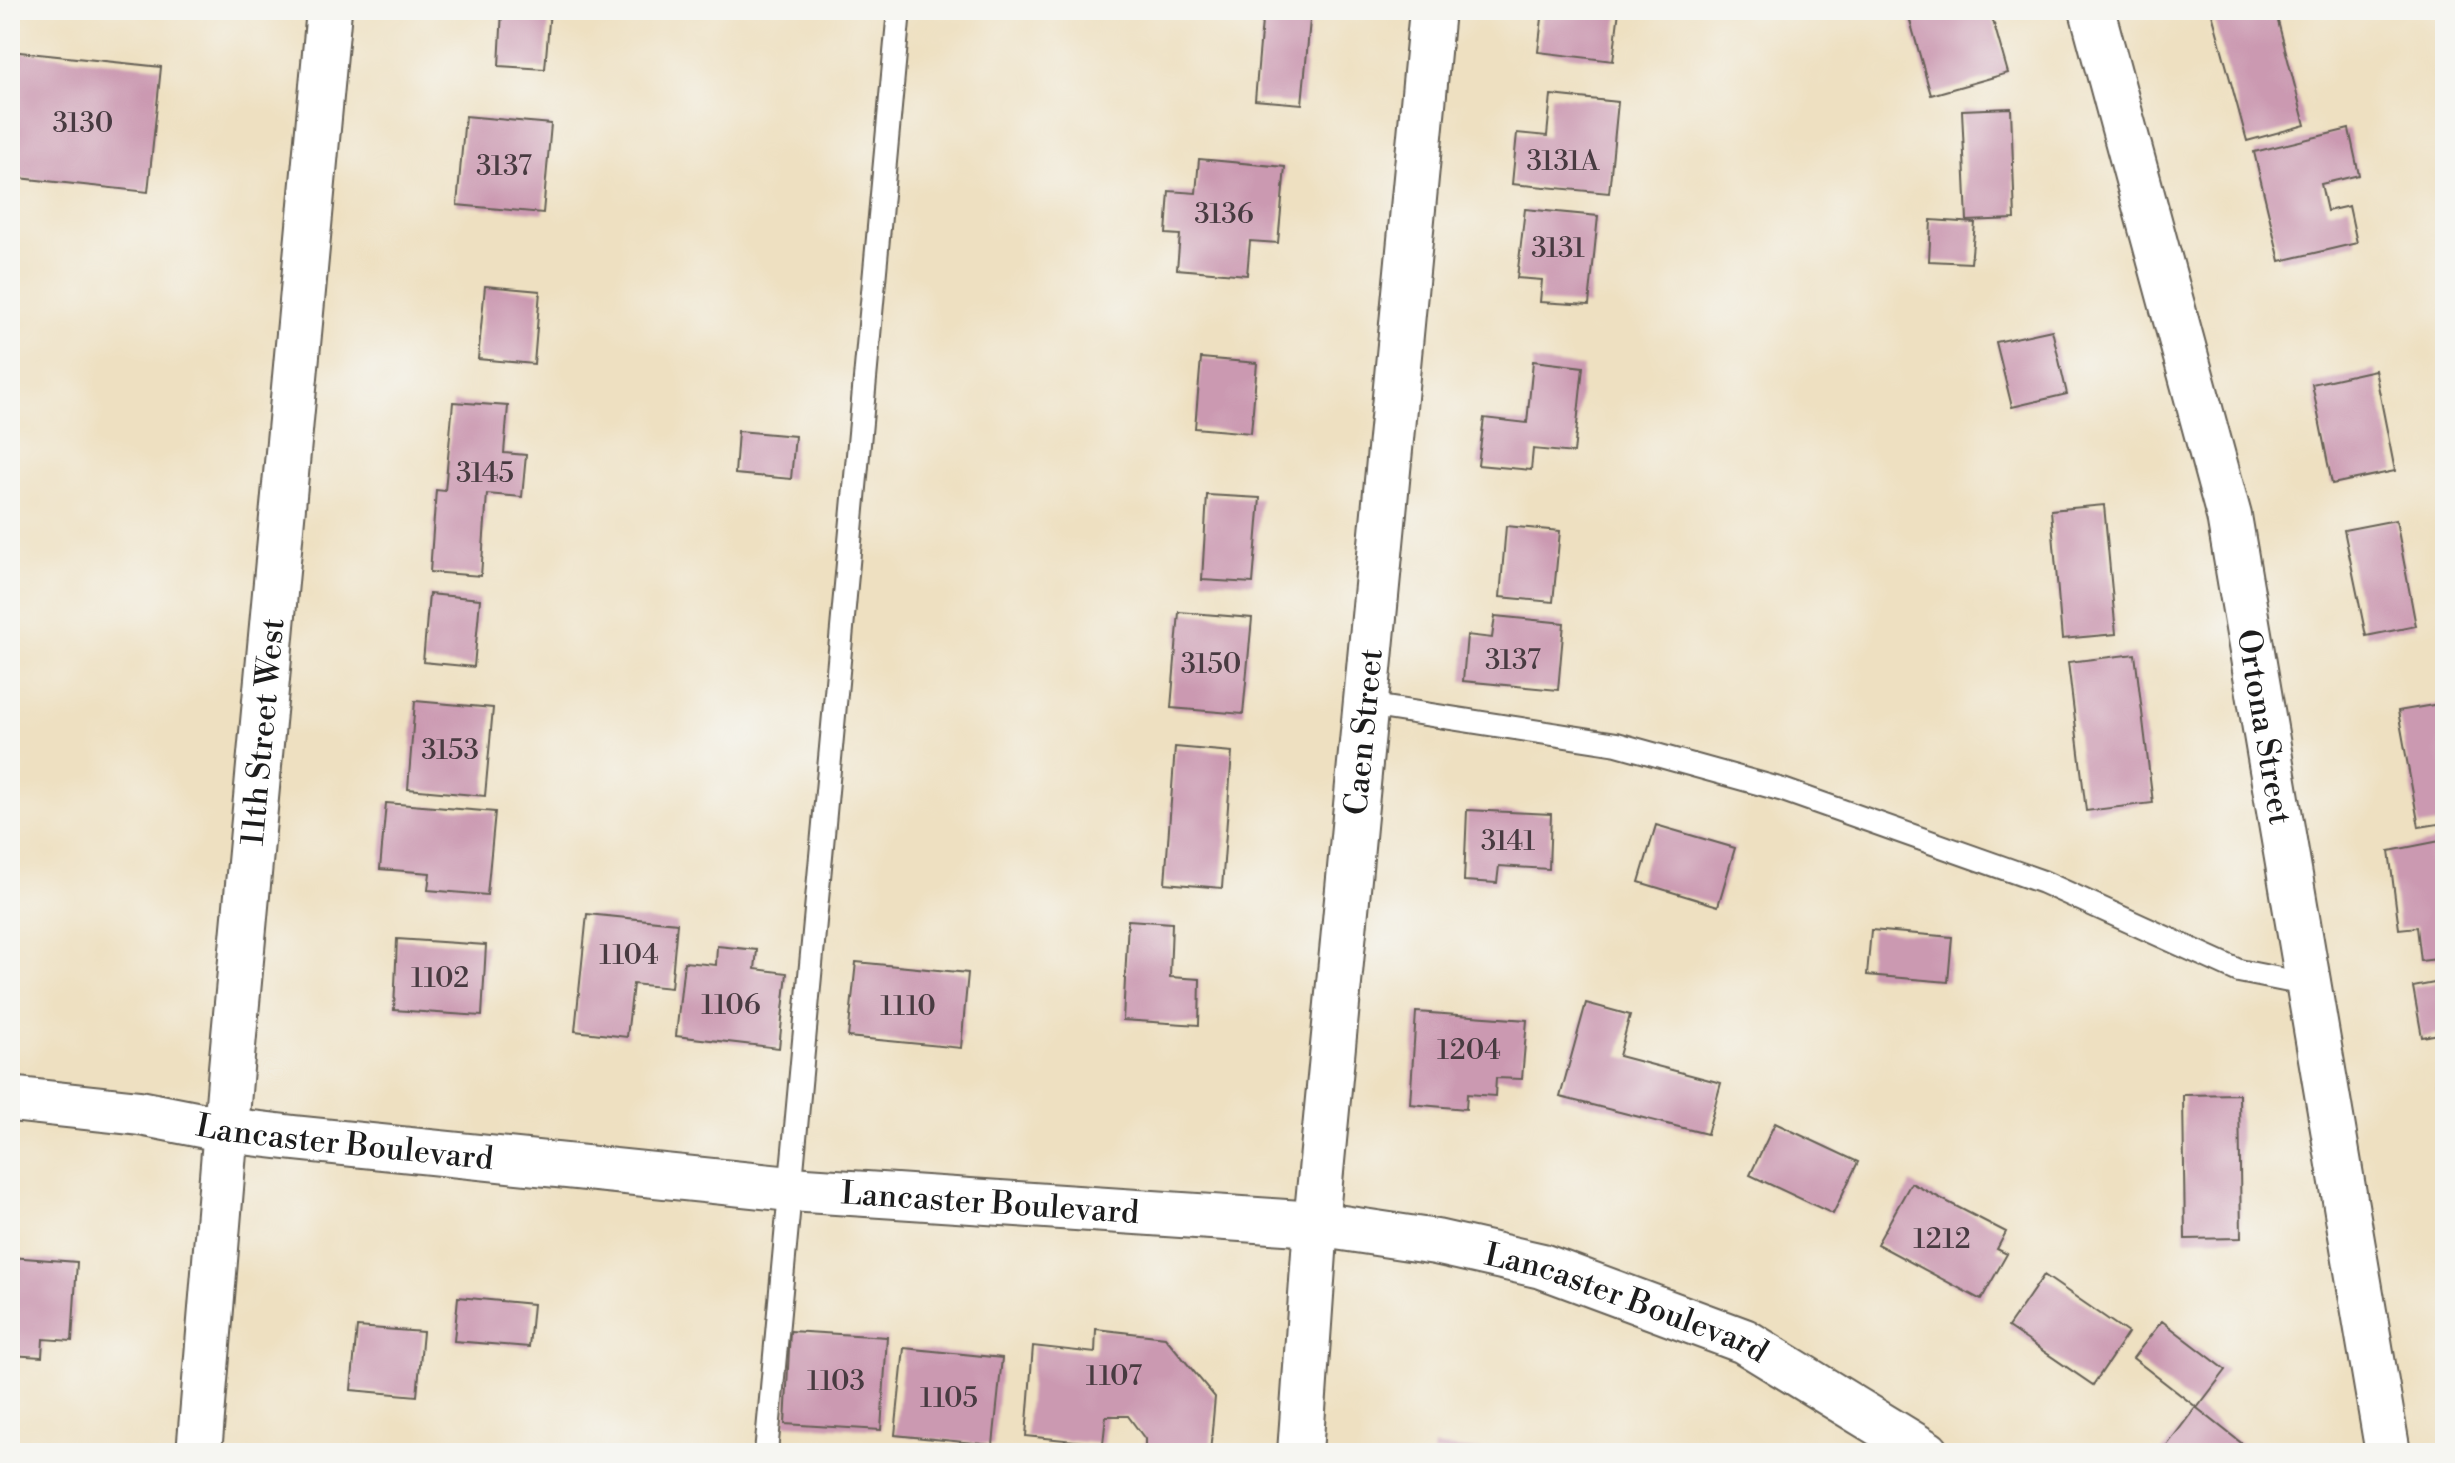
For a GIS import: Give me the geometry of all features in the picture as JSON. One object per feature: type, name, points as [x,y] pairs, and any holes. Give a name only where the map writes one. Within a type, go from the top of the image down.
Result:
[{"type":"street","name":"11th Street West","points":[[199,1453],[329,10]]},
{"type":"street","name":"Caen Street","points":[[1300,1453],[1316,1224],[1432,10]]},
{"type":"street","name":"Ortona Street","points":[[2092,10],[2229,516],[2388,1453]]},
{"type":"street","name":"Lancaster Boulevard","points":[[10,1099],[140,1113],[226,1130],[791,1189],[1316,1224],[1436,1242],[1542,1266],[1744,1341],[1927,1453]]},
{"type":"lane","points":[[766,1453],[899,10]]},
{"type":"lane","points":[[1367,705],[1617,744],[1783,790],[2043,882],[2239,971],[2310,985]]},
{"type":"building","points":[[502,10],[550,10],[545,69],[499,66]]},
{"type":"building","points":[[1263,10],[1311,10],[1302,104],[1255,100]]},
{"type":"building","points":[[1543,10],[1619,10],[1613,61],[1538,52]]},
{"type":"building","points":[[1907,10],[1990,10],[2008,73],[1931,95]]},
{"type":"building","points":[[2211,10],[2275,10],[2305,125],[2247,141]]},
{"type":"building","points":[[10,51],[161,67],[148,192],[10,177]]},
{"type":"building","points":[[1551,95],[1618,102],[1609,193],[1512,184],[1517,133],[1547,136]]},
{"type":"building","points":[[2011,108],[2015,219],[1967,221],[1962,110]]},
{"type":"building","points":[[465,116],[551,124],[543,213],[457,205]]},
{"type":"building","points":[[2349,129],[2359,175],[2321,184],[2327,211],[2349,206],[2357,243],[2280,261],[2254,152]]},
{"type":"building","points":[[1199,159],[1285,167],[1278,243],[1250,241],[1247,275],[1177,269],[1180,235],[1166,234],[1169,191],[1196,193]]},
{"type":"building","points":[[1525,209],[1598,216],[1589,305],[1540,302],[1542,280],[1517,278]]},
{"type":"building","points":[[1931,220],[1975,223],[1971,263],[1929,261]]},
{"type":"building","points":[[485,286],[540,291],[534,364],[478,359]]},
{"type":"building","points":[[2052,330],[2067,394],[2012,407],[1996,342]]},
{"type":"building","points":[[1201,358],[1257,363],[1251,433],[1195,428]]},
{"type":"building","points":[[1533,361],[1583,367],[1574,453],[1533,449],[1531,470],[1478,465],[1484,418],[1527,423]]},
{"type":"building","points":[[2375,370],[2395,471],[2332,484],[2312,384]]},
{"type":"building","points":[[453,402],[508,406],[504,453],[526,455],[522,497],[487,494],[481,576],[430,572],[436,490],[445,491]]},
{"type":"building","points":[[738,431],[795,436],[791,479],[735,474]]},
{"type":"building","points":[[1207,495],[1260,498],[1253,583],[1202,580]]},
{"type":"building","points":[[2104,505],[2116,634],[2062,639],[2051,510]]},
{"type":"building","points":[[2396,520],[2416,626],[2366,636],[2344,530]]},
{"type":"building","points":[[1506,526],[1560,531],[1553,602],[1500,597]]},
{"type":"building","points":[[429,594],[480,599],[474,667],[423,662]]},
{"type":"building","points":[[1179,612],[1252,618],[1243,714],[1171,708]]},
{"type":"building","points":[[1495,616],[1564,623],[1558,690],[1463,681],[1467,635],[1492,638]]},
{"type":"building","points":[[2135,654],[2153,803],[2086,811],[2068,662]]},
{"type":"building","points":[[415,701],[493,708],[485,796],[408,789]]},
{"type":"building","points":[[2445,703],[2445,823],[2419,827],[2398,711]]},
{"type":"building","points":[[1175,747],[1232,752],[1222,888],[1165,883]]},
{"type":"building","points":[[386,803],[495,812],[487,895],[428,890],[430,873],[380,869]]},
{"type":"building","points":[[1467,810],[1551,814],[1549,869],[1499,866],[1497,883],[1464,881]]},
{"type":"building","points":[[1656,825],[1735,848],[1718,906],[1639,882]]},
{"type":"building","points":[[2445,840],[2445,958],[2421,961],[2417,927],[2399,929],[2389,851]]},
{"type":"building","points":[[587,914],[677,923],[671,988],[633,984],[627,1037],[575,1031]]},
{"type":"building","points":[[1128,920],[1172,923],[1170,977],[1200,979],[1199,1025],[1123,1020]]},
{"type":"building","points":[[1871,930],[1952,937],[1948,982],[1867,975]]},
{"type":"building","points":[[397,939],[486,945],[482,1016],[394,1010]]},
{"type":"building","points":[[717,946],[757,950],[755,969],[787,973],[779,1048],[676,1036],[684,962],[716,965]]},
{"type":"building","points":[[856,962],[968,973],[961,1048],[848,1037]]},
{"type":"building","points":[[2445,981],[2445,1033],[2422,1037],[2413,987]]},
{"type":"building","points":[[1586,1003],[1630,1015],[1619,1056],[1721,1083],[1707,1134],[1560,1097]]},
{"type":"building","points":[[1416,1012],[1527,1020],[1522,1079],[1496,1078],[1495,1096],[1467,1094],[1466,1109],[1410,1104]]},
{"type":"building","points":[[2445,1082],[2445,1125],[2443,1125],[2436,1084]]},
{"type":"building","points":[[2239,1094],[2241,1238],[2185,1239],[2183,1095]]},
{"type":"building","points":[[1775,1123],[1858,1162],[1833,1214],[1750,1175]]},
{"type":"building","points":[[1911,1183],[2006,1232],[1997,1249],[2007,1254],[1981,1300],[1877,1244]]},
{"type":"building","points":[[10,1257],[77,1262],[72,1341],[43,1339],[42,1357],[10,1355]]},
{"type":"building","points":[[2044,1275],[2128,1333],[2093,1385],[2008,1327]]},
{"type":"building","points":[[458,1297],[533,1304],[529,1347],[454,1341]]},
{"type":"building","points":[[2162,1321],[2226,1370],[2197,1408],[2254,1453],[2161,1453],[2196,1407],[2133,1358]]},
{"type":"building","points":[[357,1327],[423,1332],[417,1396],[351,1390]]},
{"type":"building","points":[[1096,1329],[1165,1337],[1215,1397],[1210,1453],[1145,1453],[1145,1439],[1128,1416],[1106,1416],[1103,1444],[1026,1436],[1033,1346],[1095,1353]]},
{"type":"building","points":[[790,1331],[887,1337],[881,1430],[785,1424]]},
{"type":"building","points":[[904,1348],[1002,1358],[993,1445],[895,1435]]},
{"type":"building","points":[[1434,1446],[1486,1451],[1486,1453],[1433,1453]]}]
